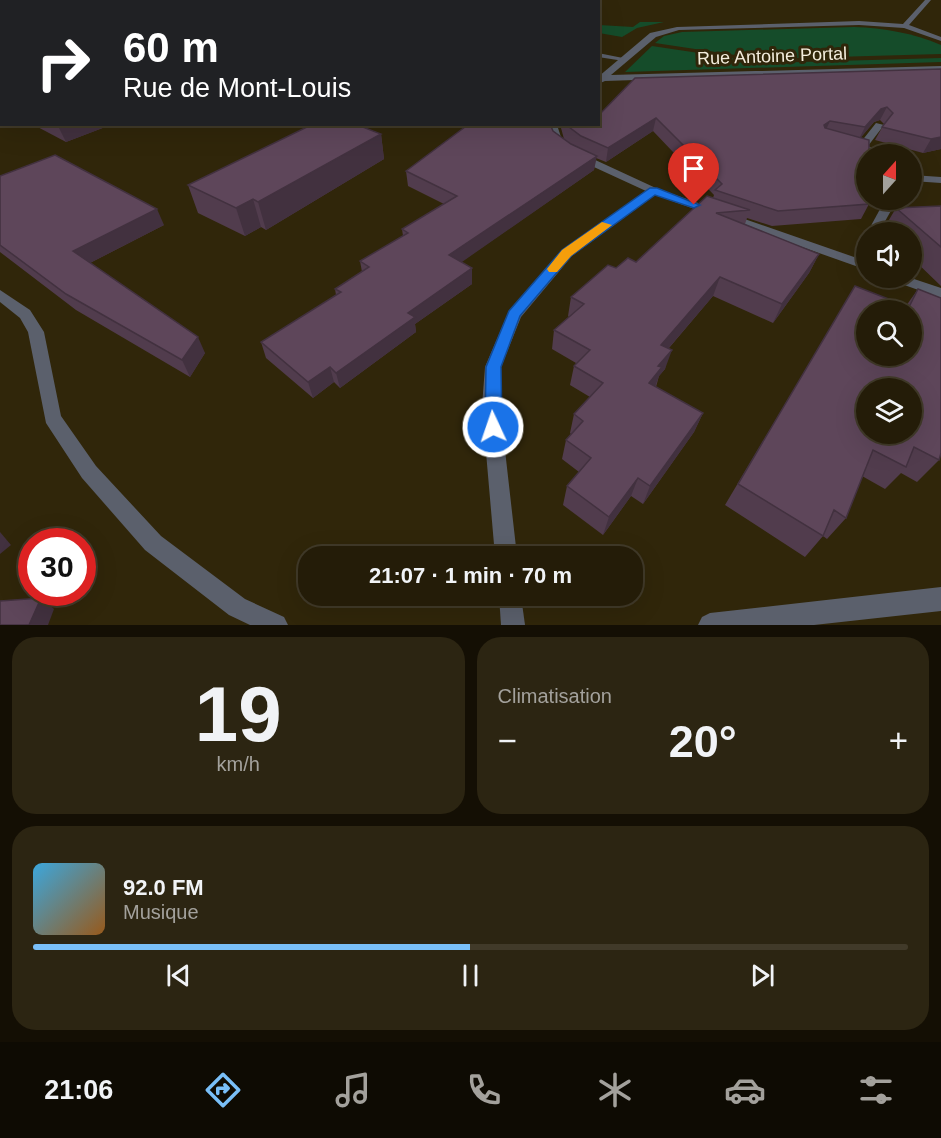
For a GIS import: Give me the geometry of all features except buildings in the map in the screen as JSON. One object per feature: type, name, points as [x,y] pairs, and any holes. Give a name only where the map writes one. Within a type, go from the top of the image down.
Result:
[{"type":"street","points":[[905,26],[928,0]]},
{"type":"street","points":[[601,80],[653,35],[679,28],[859,23],[905,26],[941,39]]},
{"type":"street","points":[[600,55],[624,59]]},
{"type":"street","name":"Rue Antoine Portal","points":[[601,80],[941,68]]},
{"type":"street","points":[[859,144],[879,125]]},
{"type":"street","points":[[554,126],[556,141],[573,154],[654,191],[856,263]]},
{"type":"street","points":[[922,179],[941,180]]},
{"type":"street","points":[[505,546],[491,405],[493,367],[514,315],[567,253],[654,191]]},
{"type":"street","points":[[922,286],[941,293]]},
{"type":"street","points":[[0,295],[26,314],[36,332],[52,418],[88,472],[153,543],[237,607],[276,625]]},
{"type":"street","points":[[710,625],[941,599]]},
{"type":"street","points":[[511,606],[513,625]]},
{"type":"green space","points":[[640,22],[664,22],[637,28],[622,37],[600,33],[600,25],[633,27]]},
{"type":"green space","points":[[854,27],[887,30],[920,37],[941,45],[941,54],[762,59],[655,43],[664,36],[682,32]]},
{"type":"green space","points":[[652,46],[766,63],[941,58],[941,62],[625,72]]},
{"type":"slow traffic","points":[[553,269],[567,253],[606,225]]},
{"type":"route","points":[[493,427],[491,405],[493,367],[514,315],[567,253],[654,191],[694,205]]}]
